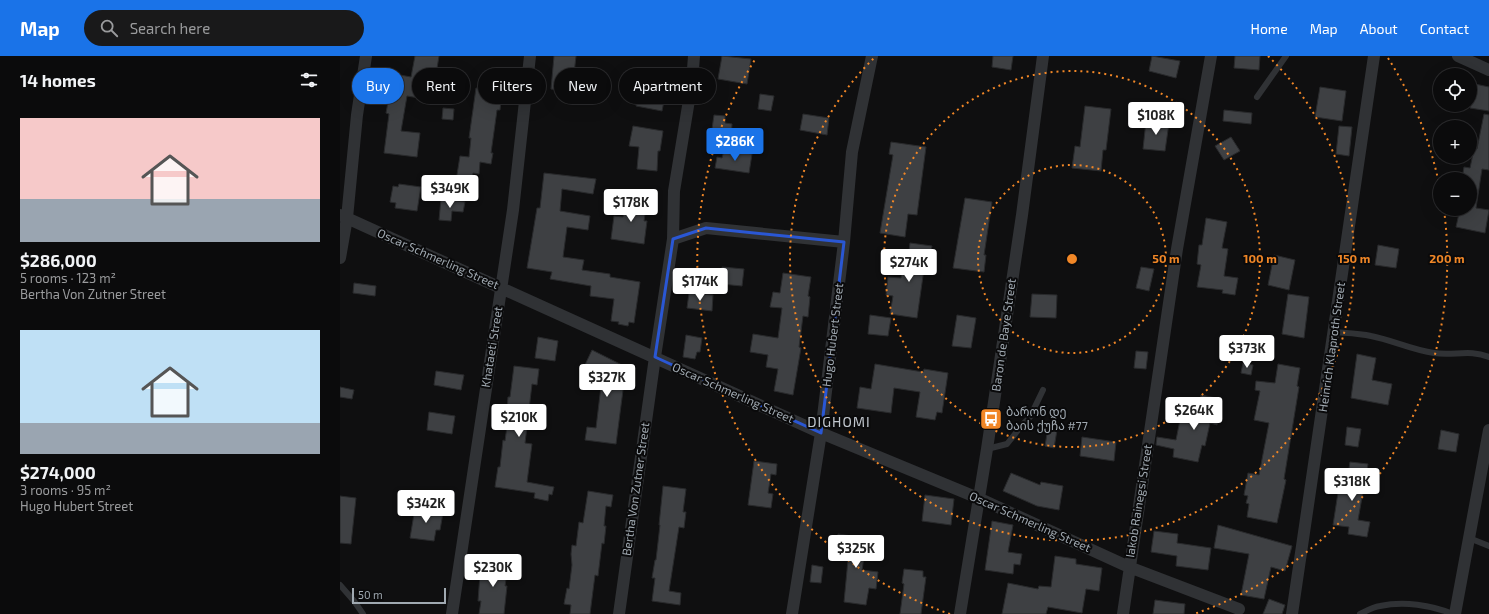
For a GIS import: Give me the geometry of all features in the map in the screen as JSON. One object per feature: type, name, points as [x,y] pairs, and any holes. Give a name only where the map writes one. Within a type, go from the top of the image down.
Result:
[{"type":"street","points":[[340,258],[357,115],[366,56]]},
{"type":"street","name":"Khataeti Street","points":[[452,614],[515,188],[530,56]]},
{"type":"street","name":"Bertha Von Zutner Street","points":[[619,614],[673,239],[674,191],[692,82],[694,56]]},
{"type":"street","name":"Hugo Hubert Street","points":[[792,614],[821,432],[844,242],[852,152],[872,56]]},
{"type":"street","name":"Baron de Baye Street","points":[[960,614],[987,448],[1023,208],[1043,56]]},
{"type":"street","name":"Iakob Rainegsi Street","points":[[1123,614],[1178,249],[1211,56]]},
{"type":"street","name":"Heinrich Klaproth Street","points":[[1292,614],[1374,56]]},
{"type":"street","points":[[1458,56],[1489,70]]},
{"type":"street","name":"Oscar Schmerling Street","points":[[344,217],[821,432],[978,498],[1129,567],[1239,609]]},
{"type":"street","points":[[673,239],[706,228],[844,242]]},
{"type":"street","points":[[1454,614],[1489,430]]},
{"type":"lane","points":[[1257,97],[1286,56]]},
{"type":"lane","points":[[1334,332],[1371,336],[1423,351],[1440,354],[1472,352],[1489,358]]},
{"type":"lane","points":[[987,448],[1007,444],[1030,417],[1043,390]]},
{"type":"lane","points":[[1468,538],[1489,546]]},
{"type":"lane","points":[[340,586],[354,601],[363,614]]},
{"type":"lane","points":[[1360,614],[1380,606],[1419,604],[1454,614]]},
{"type":"highlighted area","points":[[706,228],[844,242],[821,433],[655,357],[673,239]]},
{"type":"building","points":[[415,56],[439,56],[437,68],[413,68]]},
{"type":"building","points":[[554,56],[576,56],[575,68],[554,68],[554,89],[551,89]]},
{"type":"building","points":[[722,56],[751,59],[747,84],[718,79]]},
{"type":"building","points":[[993,56],[1013,56],[1011,70],[992,67]]},
{"type":"building","points":[[1152,56],[1180,61],[1176,78],[1149,71]]},
{"type":"building","points":[[1235,56],[1260,56],[1259,70],[1234,68]]},
{"type":"building","points":[[412,72],[412,97],[407,96],[401,131],[420,133],[417,157],[384,153],[389,114],[386,113],[388,104],[404,104],[404,76],[411,77]]},
{"type":"building","points":[[1477,84],[1489,87],[1489,111],[1477,109]]},
{"type":"building","points":[[1320,87],[1346,91],[1342,121],[1315,117]]},
{"type":"building","points":[[476,88],[478,88],[478,104],[501,104],[500,110],[497,110],[491,153],[493,153],[491,164],[480,162],[479,174],[473,173],[472,183],[456,181],[460,156],[469,157],[471,138],[469,138]]},
{"type":"building","points":[[760,94],[774,96],[771,111],[758,109]]},
{"type":"building","points":[[636,104],[663,104],[662,111],[636,106]]},
{"type":"building","points":[[1085,106],[1111,109],[1106,150],[1103,150],[1101,171],[1072,168],[1075,146],[1080,147]]},
{"type":"building","points":[[443,108],[454,109],[453,120],[442,119]]},
{"type":"building","points":[[1224,110],[1252,113],[1251,124],[1223,121]]},
{"type":"building","points":[[803,114],[829,118],[827,135],[800,130]]},
{"type":"building","points":[[1484,114],[1489,115],[1489,170],[1482,169],[1477,202],[1477,172],[1463,172],[1464,167],[1470,168],[1471,164],[1477,164],[1477,149]]},
{"type":"building","points":[[714,115],[725,116],[725,123],[732,124],[731,138],[711,136]]},
{"type":"building","points":[[1146,121],[1169,123],[1165,151],[1143,149]]},
{"type":"building","points":[[633,126],[663,131],[660,151],[658,151],[657,171],[637,169],[639,147],[629,146]]},
{"type":"building","points":[[1339,126],[1352,127],[1349,156],[1336,154]]},
{"type":"building","points":[[1231,137],[1240,151],[1224,160],[1215,146]]},
{"type":"building","points":[[891,142],[926,147],[917,215],[908,214],[905,237],[880,233],[893,155],[889,154]]},
{"type":"building","points":[[724,150],[752,154],[749,173],[715,168],[717,157],[722,158]]},
{"type":"building","points":[[544,173],[596,179],[593,194],[562,189],[560,211],[590,216],[588,230],[567,227],[563,257],[584,260],[582,270],[610,274],[610,277],[640,282],[634,323],[629,322],[628,326],[618,324],[619,322],[611,321],[614,299],[590,296],[591,286],[550,279],[552,272],[527,268],[537,208],[540,208]]},
{"type":"building","points":[[399,184],[421,187],[417,211],[395,208],[396,203],[390,202],[393,186],[398,187]]},
{"type":"building","points":[[626,198],[647,201],[644,221],[647,221],[644,244],[611,239],[614,216],[623,217]]},
{"type":"building","points":[[965,198],[992,202],[984,255],[986,255],[984,272],[953,268]]},
{"type":"building","points":[[441,199],[465,202],[463,212],[452,211],[451,221],[439,220]]},
{"type":"building","points":[[1477,208],[1489,210],[1485,233],[1456,227],[1458,216],[1477,216]]},
{"type":"building","points":[[1206,218],[1227,222],[1222,248],[1228,249],[1224,276],[1238,278],[1235,295],[1222,293],[1223,290],[1197,287],[1201,265],[1197,264],[1199,245],[1202,245]]},
{"type":"building","points":[[910,243],[932,246],[929,262],[925,262],[917,318],[890,314],[893,296],[886,295],[888,277],[901,278],[903,265],[907,266]]},
{"type":"building","points":[[1378,245],[1399,249],[1396,268],[1375,265]]},
{"type":"building","points":[[1274,255],[1295,260],[1289,290],[1268,285]]},
{"type":"building","points":[[722,267],[744,269],[742,286],[721,284]]},
{"type":"building","points":[[1141,267],[1154,269],[1149,291],[1136,288]]},
{"type":"building","points":[[783,273],[811,277],[808,296],[810,297],[808,317],[803,316],[799,347],[801,348],[793,395],[774,391],[778,369],[766,367],[768,355],[750,352],[753,334],[778,338],[782,308],[770,307],[773,292],[780,293]]},
{"type":"building","points":[[354,283],[376,286],[375,296],[353,293]]},
{"type":"building","points":[[689,293],[713,295],[712,311],[687,308]]},
{"type":"building","points":[[1032,294],[1057,295],[1056,318],[1030,317]]},
{"type":"building","points":[[1288,294],[1309,297],[1304,338],[1282,334]]},
{"type":"building","points":[[870,315],[891,318],[888,336],[868,334]]},
{"type":"building","points":[[957,315],[976,318],[971,348],[952,346]]},
{"type":"building","points":[[686,335],[702,338],[700,352],[697,352],[695,359],[683,357]]},
{"type":"building","points":[[538,337],[558,341],[555,361],[535,358]]},
{"type":"building","points":[[592,350],[626,367],[616,444],[585,440],[587,427],[596,428],[602,378],[583,369]]},
{"type":"building","points":[[1136,351],[1148,352],[1146,369],[1134,368]]},
{"type":"building","points":[[1357,354],[1376,358],[1372,380],[1392,384],[1388,405],[1351,398]]},
{"type":"building","points":[[1243,363],[1253,365],[1251,375],[1241,373]]},
{"type":"building","points":[[875,364],[923,372],[924,369],[948,373],[942,413],[937,412],[935,420],[916,417],[920,392],[894,388],[891,413],[857,408],[860,387],[871,389]]},
{"type":"building","points":[[1278,364],[1300,368],[1297,386],[1299,387],[1284,479],[1286,480],[1277,523],[1247,517],[1249,504],[1246,503],[1248,496],[1244,495],[1248,473],[1259,475],[1269,423],[1254,420],[1260,391],[1255,390],[1256,381],[1275,383]]},
{"type":"building","points":[[514,366],[539,369],[537,385],[532,384],[525,443],[532,444],[527,482],[554,487],[552,495],[549,494],[548,501],[534,498],[535,493],[495,487],[498,467],[500,467],[503,440],[505,441],[509,411],[507,411],[508,397],[510,397]]},
{"type":"building","points":[[436,371],[464,375],[461,390],[434,385]]},
{"type":"building","points":[[340,387],[354,390],[352,399],[340,397]]},
{"type":"building","points":[[1201,395],[1222,399],[1217,425],[1210,423],[1205,446],[1202,445],[1198,462],[1173,457],[1174,449],[1156,445],[1157,437],[1176,440],[1180,420],[1196,423]]},
{"type":"building","points":[[429,412],[455,416],[452,434],[427,430]]},
{"type":"building","points":[[1347,427],[1361,429],[1358,447],[1345,445]]},
{"type":"building","points":[[1048,428],[1057,430],[1054,448],[1045,446]]},
{"type":"building","points":[[1441,430],[1459,434],[1456,452],[1438,449]]},
{"type":"building","points":[[1082,437],[1116,442],[1114,461],[1080,456]]},
{"type":"building","points":[[754,461],[777,464],[776,475],[771,474],[768,493],[773,494],[771,508],[748,505]]},
{"type":"building","points":[[1350,462],[1368,464],[1358,520],[1370,522],[1367,537],[1348,534],[1349,527],[1333,525],[1339,486],[1346,488]]},
{"type":"building","points":[[1011,473],[1040,485],[1041,482],[1063,486],[1059,510],[1037,506],[1003,491]]},
{"type":"building","points":[[663,486],[686,489],[683,512],[686,512],[684,528],[679,527],[669,591],[681,593],[680,605],[652,601],[655,578],[652,578],[656,560]]},
{"type":"building","points":[[588,491],[613,495],[611,507],[606,506],[604,544],[602,543],[598,576],[595,575],[590,614],[570,614],[571,605],[564,604],[567,588],[569,589],[572,565],[572,545],[576,546],[579,522],[583,523]]},
{"type":"building","points":[[925,495],[954,499],[951,525],[922,521]]},
{"type":"building","points":[[340,496],[356,498],[351,544],[340,543]]},
{"type":"building","points":[[415,508],[443,513],[440,530],[436,530],[434,541],[410,538]]},
{"type":"building","points":[[992,521],[1013,525],[1008,552],[1022,554],[1020,565],[1014,564],[1013,574],[985,570]]},
{"type":"building","points":[[1218,525],[1292,546],[1285,571],[1271,567],[1264,599],[1241,595],[1249,554],[1214,548]]},
{"type":"building","points":[[1154,531],[1178,534],[1177,543],[1211,548],[1208,570],[1176,566],[1177,556],[1151,552]]},
{"type":"building","points":[[838,534],[867,538],[862,570],[878,572],[876,589],[869,588],[866,605],[844,602],[848,560],[835,558]]},
{"type":"building","points":[[1055,556],[1076,559],[1076,564],[1102,568],[1099,591],[1086,589],[1082,613],[1048,607],[1046,614],[1002,614],[1008,583],[1038,589],[1039,586],[1051,587]]},
{"type":"building","points":[[481,561],[508,565],[505,586],[507,586],[504,614],[479,614],[481,601],[478,601]]},
{"type":"building","points":[[812,565],[823,567],[821,583],[810,582]]},
{"type":"building","points":[[904,569],[923,571],[923,577],[926,577],[921,614],[900,614],[904,584],[902,583]]},
{"type":"building","points":[[1269,599],[1285,605],[1282,614],[1263,614]]},
{"type":"building","points":[[1155,600],[1185,604],[1184,614],[1153,614]]},
{"type":"place","name":"ბარონ დე ბაის ქუჩა #77","points":[[991,419]]},
{"type":"district","name":"DIGHOMI","points":[[839,422]]}]
